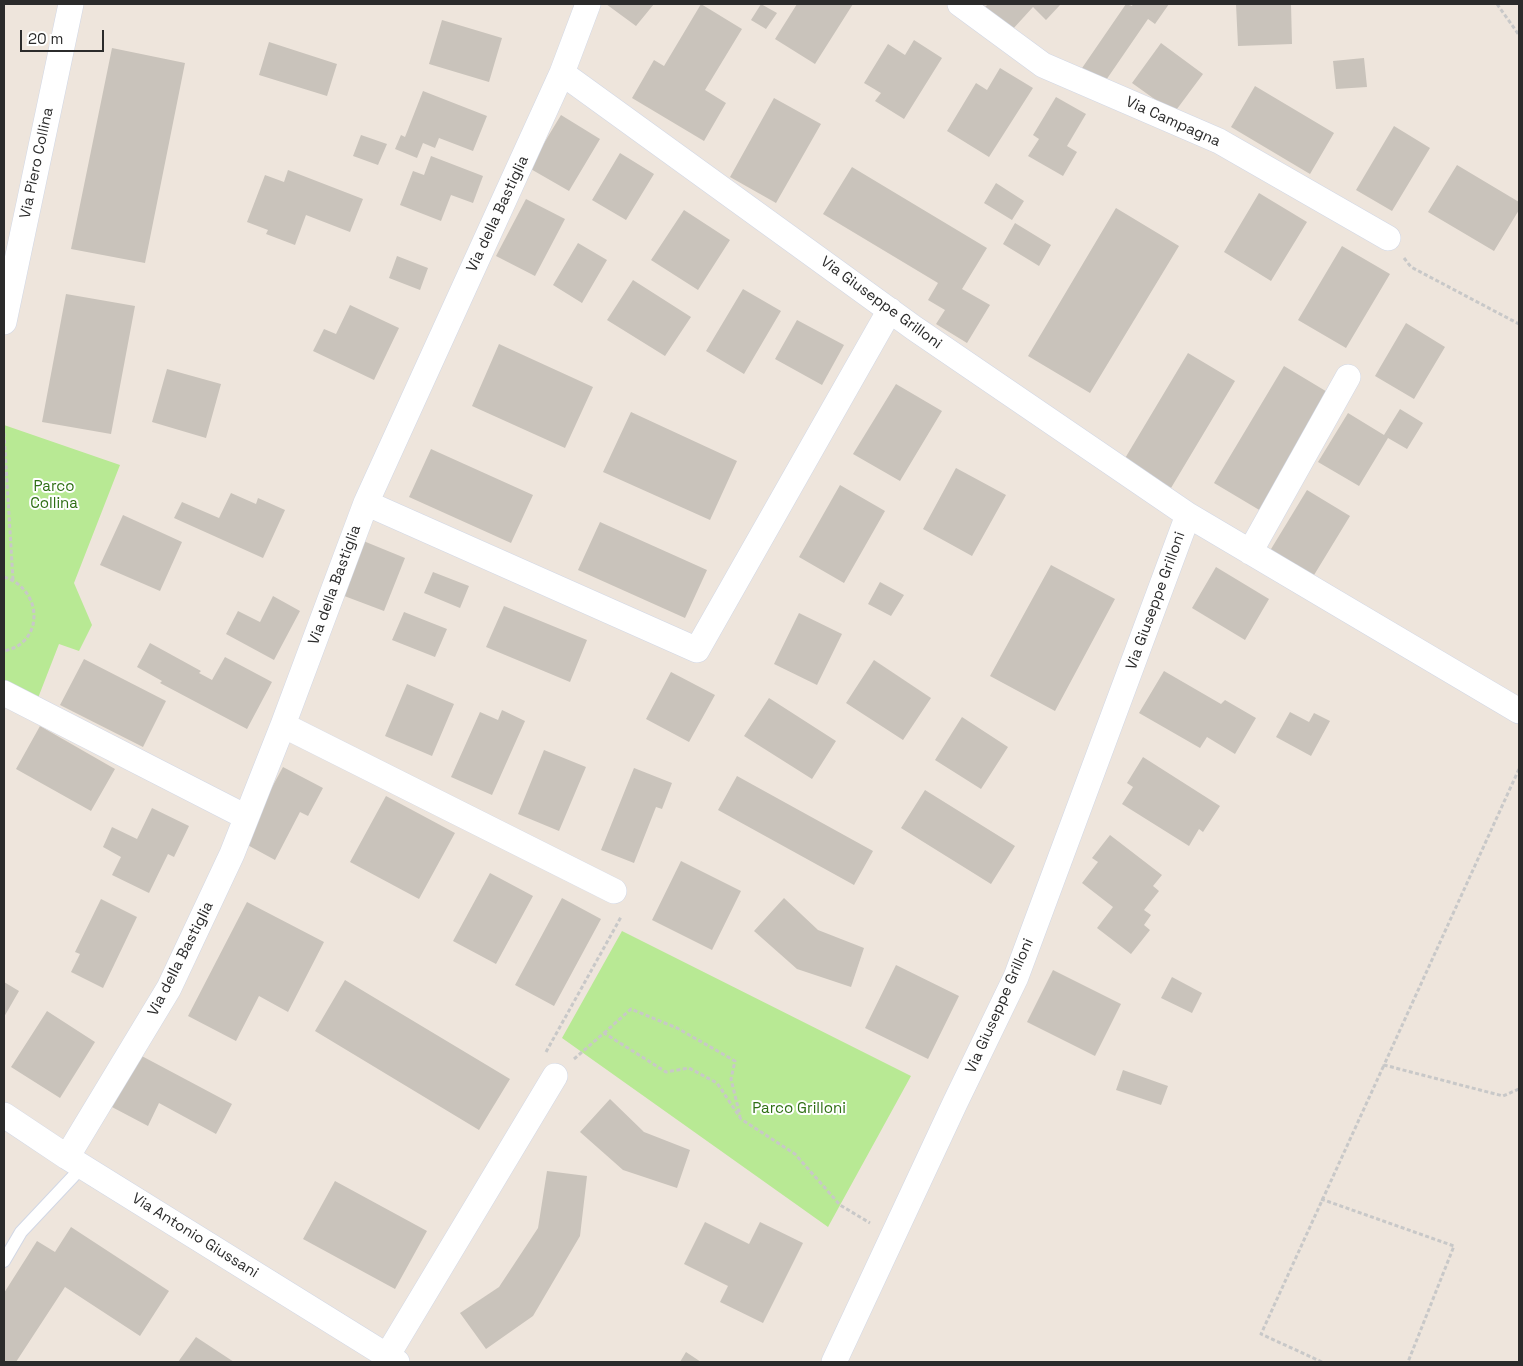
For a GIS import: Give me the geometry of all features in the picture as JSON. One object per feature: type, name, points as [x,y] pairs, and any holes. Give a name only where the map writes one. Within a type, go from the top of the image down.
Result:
[{"type":"street","name":"Via Piero Collina","points":[[4,322],[70,4]]},
{"type":"street","name":"Via della Bastiglia","points":[[75,1161],[169,988],[232,854],[283,725],[366,502],[562,73],[588,4]]},
{"type":"street","name":"Via Campagna","points":[[960,4],[1043,65],[1219,141],[1388,238]]},
{"type":"street","name":"Via Giuseppe Grilloni","points":[[562,73],[922,334],[1188,515],[1016,977],[834,1362]]},
{"type":"street","points":[[366,502],[697,650],[890,310]]},
{"type":"street","points":[[1250,552],[1348,377]]},
{"type":"street","points":[[1188,515],[1519,711]]},
{"type":"street","points":[[4,692],[246,818]]},
{"type":"street","points":[[283,725],[614,891]]},
{"type":"street","name":"Via Antonio Giussani","points":[[4,1115],[392,1359],[555,1076]]},
{"type":"lane","points":[[4,1261],[21,1232],[75,1161]]},
{"type":"path","points":[[1497,4],[1519,35]]},
{"type":"path","points":[[1388,238],[1411,267],[1519,324]]},
{"type":"path","points":[[4,432],[13,580]]},
{"type":"path","points":[[4,577],[13,580],[23,587],[30,598],[34,610],[33,623],[28,634],[20,644],[4,651]]},
{"type":"path","points":[[1322,1362],[1261,1334],[1519,769]]},
{"type":"path","points":[[555,1076],[542,1058],[632,899],[614,891]]},
{"type":"path","points":[[582,1052],[632,1010],[677,1028],[735,1061],[731,1080],[741,1119]]},
{"type":"path","points":[[604,1033],[666,1072],[689,1068],[717,1083],[741,1119],[795,1154],[840,1205],[893,1236]]},
{"type":"path","points":[[1384,1065],[1503,1096],[1519,1089]]},
{"type":"path","points":[[1322,1199],[1454,1246],[1408,1362]]},
{"type":"green space","name":"Parco Collina","points":[[4,425],[120,465],[74,583],[92,625],[79,651],[59,644],[38,698],[4,682]]},
{"type":"green space","name":"Parco Grilloni","points":[[622,931],[911,1076],[828,1227],[562,1038]]},
{"type":"building","points":[[606,4],[654,4],[636,26]]},
{"type":"building","points":[[701,4],[742,29],[705,90],[726,103],[704,141],[632,98],[654,60],[664,66]]},
{"type":"building","points":[[761,4],[777,13],[766,29],[751,20]]},
{"type":"building","points":[[797,4],[853,4],[815,64],[775,39]]},
{"type":"building","points":[[988,4],[1061,4],[1046,20],[1033,7],[1012,30],[985,7]]},
{"type":"building","points":[[1126,4],[1132,6],[1133,4],[1169,4],[1155,24],[1148,19],[1102,86],[1080,71]]},
{"type":"building","points":[[1236,4],[1291,4],[1292,44],[1238,46]]},
{"type":"building","points":[[442,20],[502,38],[489,82],[429,64]]},
{"type":"building","points":[[914,40],[942,58],[904,119],[875,101],[881,93],[864,83],[888,44],[905,55]]},
{"type":"building","points":[[269,42],[337,64],[327,96],[259,75]]},
{"type":"building","points":[[1161,43],[1203,74],[1174,113],[1132,83]]},
{"type":"building","points":[[112,48],[185,63],[145,263],[71,249]]},
{"type":"building","points":[[1364,58],[1367,87],[1336,89],[1333,61]]},
{"type":"building","points":[[1000,68],[1033,88],[989,157],[947,131],[976,83],[987,90]]},
{"type":"building","points":[[1255,86],[1334,133],[1310,174],[1231,127]]},
{"type":"building","points":[[423,91],[487,116],[473,151],[439,138],[435,148],[423,143],[417,158],[395,149],[401,135],[405,137]]},
{"type":"building","points":[[1056,97],[1086,114],[1067,146],[1077,152],[1063,176],[1028,156],[1039,139],[1033,135]]},
{"type":"building","points":[[774,98],[821,124],[776,203],[730,177]]},
{"type":"building","points":[[561,115],[600,139],[569,191],[529,168]]},
{"type":"building","points":[[1394,126],[1430,148],[1392,211],[1356,190]]},
{"type":"building","points":[[361,135],[387,144],[378,165],[353,156]]},
{"type":"building","points":[[620,153],[654,174],[626,220],[592,200]]},
{"type":"building","points":[[431,156],[483,176],[473,203],[451,195],[441,221],[400,205],[413,171],[424,175]]},
{"type":"building","points":[[1457,165],[1519,202],[1519,210],[1494,251],[1428,212]]},
{"type":"building","points":[[852,167],[987,248],[962,289],[990,305],[967,343],[936,324],[945,310],[928,300],[938,283],[823,214]]},
{"type":"building","points":[[288,170],[363,199],[350,232],[306,215],[295,245],[266,234],[268,230],[247,222],[265,175],[284,182]]},
{"type":"building","points":[[996,183],[1024,201],[1012,220],[984,203]]},
{"type":"building","points":[[1259,193],[1307,222],[1271,281],[1224,252]]},
{"type":"building","points":[[526,199],[565,219],[535,276],[496,256]]},
{"type":"building","points":[[1116,208],[1179,246],[1090,393],[1028,356]]},
{"type":"building","points":[[684,210],[730,240],[698,290],[651,260]]},
{"type":"building","points":[[1015,223],[1051,245],[1039,266],[1003,244]]},
{"type":"building","points":[[578,243],[607,260],[582,303],[553,285]]},
{"type":"building","points":[[1342,246],[1390,274],[1346,348],[1298,320]]},
{"type":"building","points":[[397,256],[428,268],[420,290],[389,278]]},
{"type":"building","points":[[633,280],[691,317],[665,356],[607,320]]},
{"type":"building","points":[[743,289],[781,311],[744,374],[706,351]]},
{"type":"building","points":[[66,294],[135,306],[111,434],[42,422]]},
{"type":"building","points":[[350,305],[399,328],[374,380],[313,351],[324,329],[336,334]]},
{"type":"building","points":[[797,320],[844,345],[822,385],[775,359]]},
{"type":"building","points":[[1406,323],[1445,347],[1414,399],[1375,376]]},
{"type":"building","points":[[499,344],[593,387],[565,448],[472,406]]},
{"type":"building","points":[[1188,353],[1235,381],[1171,488],[1124,460]]},
{"type":"building","points":[[1284,366],[1329,393],[1261,511],[1214,483]]},
{"type":"building","points":[[167,369],[221,384],[206,438],[152,422]]},
{"type":"building","points":[[896,384],[942,411],[900,481],[853,454]]},
{"type":"building","points":[[1400,409],[1423,423],[1407,449],[1388,438],[1359,486],[1318,462],[1348,413],[1384,435]]},
{"type":"building","points":[[631,412],[737,461],[710,520],[603,472]]},
{"type":"building","points":[[431,449],[533,495],[511,543],[409,497]]},
{"type":"building","points":[[956,468],[1006,495],[972,556],[923,529]]},
{"type":"building","points":[[840,485],[885,511],[844,583],[799,557]]},
{"type":"building","points":[[1307,490],[1350,516],[1311,580],[1268,554]]},
{"type":"building","points":[[231,493],[256,504],[258,498],[285,510],[263,558],[174,518],[182,502],[219,518]]},
{"type":"building","points":[[123,515],[182,542],[160,591],[100,565]]},
{"type":"building","points":[[600,522],[707,570],[685,618],[578,570]]},
{"type":"building","points":[[361,540],[405,558],[384,611],[339,594]]},
{"type":"building","points":[[1051,565],[1115,599],[1055,711],[990,676]]},
{"type":"building","points":[[1216,567],[1269,599],[1245,640],[1192,608]]},
{"type":"building","points":[[433,572],[469,586],[460,608],[424,593]]},
{"type":"building","points":[[880,582],[904,595],[891,616],[868,604]]},
{"type":"building","points":[[273,596],[300,611],[274,660],[226,634],[238,611],[260,622]]},
{"type":"building","points":[[504,606],[587,640],[570,682],[486,647]]},
{"type":"building","points":[[404,612],[447,629],[435,657],[392,640]]},
{"type":"building","points":[[799,613],[842,634],[817,685],[774,664]]},
{"type":"building","points":[[150,643],[201,671],[199,673],[212,680],[225,657],[272,682],[247,729],[160,683],[162,681],[137,667]]},
{"type":"building","points":[[84,659],[166,701],[143,747],[60,705]]},
{"type":"building","points":[[874,660],[931,698],[903,740],[846,703]]},
{"type":"building","points":[[1164,671],[1221,704],[1225,700],[1256,718],[1235,754],[1207,737],[1200,748],[1139,713]]},
{"type":"building","points":[[671,672],[715,695],[689,742],[646,719]]},
{"type":"building","points":[[407,684],[454,704],[432,756],[385,736]]},
{"type":"building","points":[[769,698],[836,741],[812,779],[744,736]]},
{"type":"building","points":[[502,710],[525,721],[492,795],[451,777],[480,712],[498,720]]},
{"type":"building","points":[[1290,712],[1309,722],[1314,713],[1330,721],[1311,756],[1276,737]]},
{"type":"building","points":[[962,717],[1008,747],[981,789],[935,760]]},
{"type":"building","points":[[40,726],[115,769],[91,811],[16,769]]},
{"type":"building","points":[[544,750],[586,767],[559,831],[518,814]]},
{"type":"building","points":[[1143,757],[1220,806],[1203,832],[1199,829],[1189,846],[1122,804],[1133,787],[1127,783]]},
{"type":"building","points":[[283,767],[323,788],[308,816],[300,812],[275,860],[242,842]]},
{"type":"building","points":[[634,768],[672,783],[662,809],[656,807],[634,863],[601,850]]},
{"type":"building","points":[[737,776],[873,851],[854,885],[718,810]]},
{"type":"building","points":[[925,790],[1015,846],[991,884],[901,828]]},
{"type":"building","points":[[386,796],[455,833],[419,899],[350,862]]},
{"type":"building","points":[[152,808],[189,826],[174,857],[168,854],[149,893],[112,875],[121,857],[103,847],[112,827],[137,839]]},
{"type":"building","points":[[1110,835],[1162,875],[1153,886],[1159,891],[1144,910],[1151,915],[1144,925],[1150,930],[1131,954],[1097,928],[1113,907],[1082,883],[1098,862],[1092,858]]},
{"type":"building","points":[[681,861],[741,891],[712,950],[652,920]]},
{"type":"building","points":[[490,873],[533,896],[496,964],[453,941]]},
{"type":"building","points":[[562,898],[601,919],[554,1006],[515,985]]},
{"type":"building","points":[[784,898],[818,930],[864,948],[851,987],[797,969],[754,931]]},
{"type":"building","points":[[101,899],[137,917],[103,988],[71,972],[80,954],[75,952]]},
{"type":"building","points":[[247,902],[324,942],[288,1012],[259,996],[236,1041],[188,1016]]},
{"type":"building","points":[[896,965],[959,996],[928,1059],[865,1028]]},
{"type":"building","points":[[1053,970],[1121,1004],[1095,1056],[1027,1022]]},
{"type":"building","points":[[1172,977],[1202,993],[1192,1013],[1161,998]]},
{"type":"building","points":[[345,980],[510,1079],[479,1130],[315,1031]]},
{"type":"building","points":[[4,982],[19,991],[4,1017]]},
{"type":"building","points":[[47,1011],[95,1042],[60,1098],[11,1067]]},
{"type":"building","points":[[138,1054],[232,1104],[216,1134],[159,1103],[148,1126],[110,1106]]},
{"type":"building","points":[[1123,1070],[1168,1086],[1161,1105],[1116,1090]]},
{"type":"building","points":[[610,1099],[644,1132],[690,1150],[677,1188],[623,1170],[580,1132]]},
{"type":"building","points":[[547,1171],[587,1176],[580,1236],[533,1316],[486,1349],[460,1313],[499,1287],[538,1228]]},
{"type":"building","points":[[335,1181],[427,1231],[395,1289],[303,1239]]},
{"type":"building","points":[[705,1222],[749,1244],[760,1222],[803,1243],[763,1323],[720,1302],[728,1286],[684,1264]]},
{"type":"building","points":[[71,1227],[169,1291],[140,1336],[65,1287],[16,1362],[4,1362],[4,1293],[37,1241],[55,1252]]},
{"type":"building","points":[[196,1337],[234,1362],[178,1362]]},
{"type":"building","points":[[686,1352],[701,1362],[680,1362]]}]
